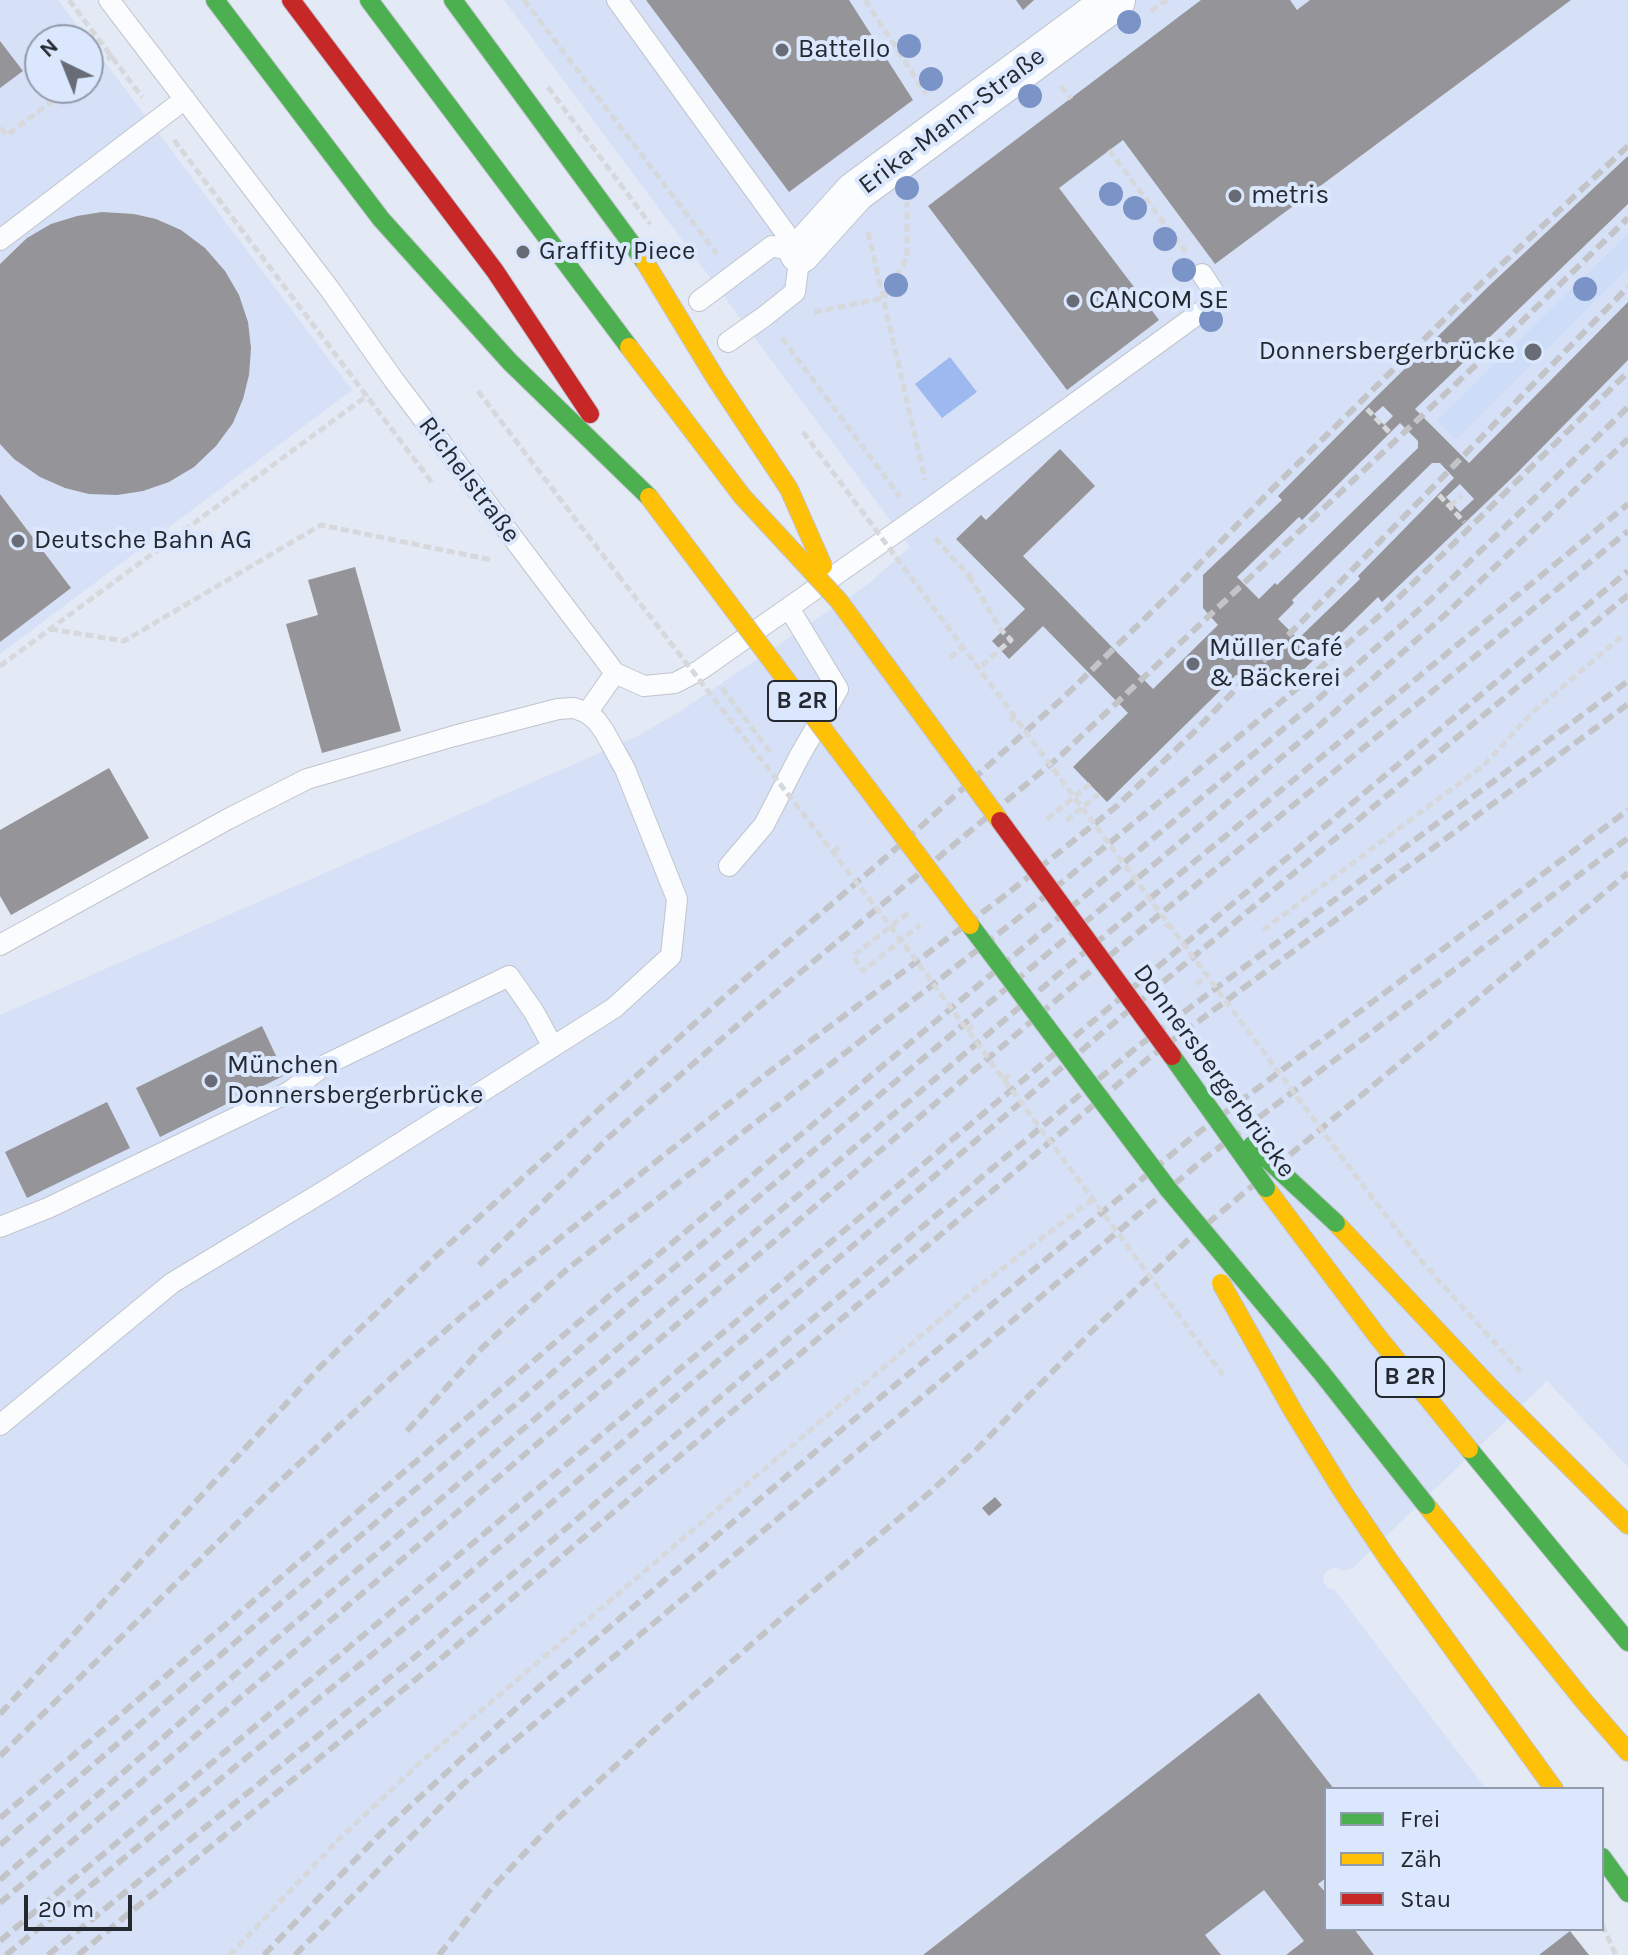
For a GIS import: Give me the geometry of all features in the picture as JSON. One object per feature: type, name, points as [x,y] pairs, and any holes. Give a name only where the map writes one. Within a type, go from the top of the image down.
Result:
[{"type":"highway","points":[[215,0],[381,219],[510,362],[649,497]]},
{"type":"highway","name":"B 2R","points":[[291,0],[495,271],[570,386],[649,497],[1169,1190],[1321,1372],[1628,1752]]},
{"type":"highway","name":"B 2R","points":[[369,0],[742,496],[839,601]]},
{"type":"highway","points":[[453,0],[645,262],[716,379],[789,489],[839,601]]},
{"type":"highway","name":"Donnersbergerbrücke","points":[[839,601],[1378,1337],[1628,1642]]},
{"type":"highway","points":[[1204,1099],[1336,1223],[1492,1389],[1628,1525]]},
{"type":"highway","points":[[1169,1190],[1293,1411],[1343,1492],[1553,1787]]},
{"type":"highway","points":[[1604,1860],[1625,1889]]},
{"type":"street","name":"Erika-Mann-Straße","points":[[800,253],[855,192],[1115,0]]},
{"type":"lane","points":[[617,0],[800,253],[795,292],[728,342]]},
{"type":"lane","name":"Richelstraße","points":[[113,1],[615,673]]},
{"type":"lane","points":[[0,240],[185,99]]},
{"type":"lane","points":[[699,301],[772,246],[800,253]]},
{"type":"lane","points":[[587,713],[615,673],[644,686],[675,683],[700,670],[925,512],[1209,306],[1214,292],[1202,274]]},
{"type":"lane","points":[[729,866],[764,825],[838,689],[789,608]]},
{"type":"lane","points":[[0,945],[202,833],[307,779],[558,709],[574,708],[587,713],[604,731],[625,769],[677,899],[671,956],[614,1008],[331,1187],[172,1283],[0,1425]]},
{"type":"lane","points":[[0,1227],[48,1208],[289,1092],[325,1065],[509,976],[553,1047]]},
{"type":"path","points":[[69,0],[433,485]]},
{"type":"path","points":[[524,0],[735,276]]},
{"type":"path","points":[[865,0],[947,125]]},
{"type":"path","points":[[0,128],[7,135],[48,104]]},
{"type":"path","points":[[1109,150],[1202,274]]},
{"type":"path","points":[[855,192],[884,298],[925,512]]},
{"type":"path","points":[[765,316],[780,319],[884,298]]},
{"type":"path","points":[[765,316],[866,453],[925,512]]},
{"type":"path","points":[[0,666],[393,379]]},
{"type":"path","points":[[478,390],[891,927],[1134,1253]]},
{"type":"path","points":[[1367,409],[1390,433]]},
{"type":"path","points":[[1378,421],[1383,415]]},
{"type":"path","points":[[1439,495],[1464,522]]},
{"type":"path","points":[[1450,506],[1462,496]]},
{"type":"path","points":[[855,503],[979,668],[1012,719],[1415,1253],[1520,1371]]},
{"type":"path","points":[[50,629],[124,641],[321,525],[492,560]]},
{"type":"path","points":[[937,539],[971,575],[1001,630],[1011,640],[979,668]]},
{"type":"path","points":[[482,548],[500,572]]},
{"type":"path","points":[[1263,930],[1484,765],[1532,713],[1621,637]]},
{"type":"path","points":[[950,658],[963,647]]},
{"type":"path","points":[[721,687],[789,776]]},
{"type":"path","points":[[1066,821],[1099,794]]},
{"type":"path","points":[[833,852],[839,847]]},
{"type":"path","points":[[892,949],[863,971],[853,956],[908,913]]},
{"type":"path","points":[[1196,984],[1208,976]]},
{"type":"path","points":[[968,1032],[973,1024]]},
{"type":"path","points":[[1003,1080],[1010,1074]]},
{"type":"path","points":[[230,1955],[338,1840],[422,1761],[977,1288],[1093,1199]]},
{"type":"path","points":[[1604,1928],[1616,1955]]},
{"type":"shaded area","points":[[0,0],[58,0],[76,24],[24,24],[24,104],[104,104],[104,61],[352,390],[0,654]]},
{"type":"shaded area","points":[[504,0],[1628,0],[1628,1467],[1547,1381],[1353,1568],[1341,1571],[1337,1567],[1329,1569],[1323,1581],[1328,1588],[1334,1589],[1484,1787],[1324,1787],[1324,1931],[1570,1931],[1589,1955],[0,1955],[0,1015],[636,737],[679,712],[867,585],[910,547]]},
{"type":"shaded area","points":[[1628,234],[1628,268],[1456,439],[1437,420]]},
{"type":"water","points":[[950,357],[977,392],[942,418],[915,384]]},
{"type":"building","name":"Battello","points":[[646,0],[849,0],[913,100],[789,192]]},
{"type":"building","points":[[1016,0],[1034,0],[1023,10]]},
{"type":"building","name":"metris","points":[[1201,0],[1290,0],[1297,10],[1310,0],[1571,0],[1215,264],[1123,140],[1059,188],[1159,320],[1067,390],[928,206]]},
{"type":"building","points":[[0,41],[23,71],[0,88]]},
{"type":"building","points":[[1628,156],[1628,204],[1415,409],[1469,463],[1628,302],[1628,360],[1516,474],[1382,602],[1378,597],[1296,677],[1236,675],[1107,802],[1073,767],[1128,713],[1043,626],[1009,659],[992,641],[1025,609],[956,539],[981,515],[986,520],[1060,449],[1095,486],[1023,556],[1153,689],[1218,625],[1203,608],[1203,575],[1282,500],[1278,496],[1490,285]],"holes":[[[1383,406],[1393,416],[1384,425],[1374,414]],[[1400,423],[1418,441],[1418,448],[1259,599],[1237,577],[1299,517],[1302,520]],[[1432,463],[1440,463],[1454,478],[1358,576],[1360,579],[1298,639],[1278,619],[1294,603],[1292,600]],[[1460,484],[1474,499],[1460,512],[1446,497]]]},
{"type":"building","points":[[102,212],[156,219],[181,230],[205,248],[225,271],[239,295],[248,322],[251,348],[243,399],[233,423],[216,446],[194,467],[169,482],[143,491],[117,495],[89,494],[65,488],[40,477],[14,459],[0,444],[0,264],[27,238],[51,224]]},
{"type":"building","name":"Deutsche Bahn AG","points":[[0,494],[71,588],[0,642]]},
{"type":"building","points":[[355,567],[401,731],[322,753],[286,624],[318,615],[308,580]]},
{"type":"building","points":[[109,768],[149,838],[11,915],[0,896],[0,830]]},
{"type":"building","name":"München Donnersbergerbrücke","points":[[262,1026],[285,1075],[160,1137],[136,1088]]},
{"type":"building","points":[[107,1102],[130,1148],[27,1198],[5,1152]]},
{"type":"building","points":[[995,1497],[1002,1505],[989,1516],[982,1508]]},
{"type":"building","points":[[1259,1693],[1332,1787],[1324,1787],[1324,1880],[1318,1884],[1324,1891],[1324,1931],[1356,1931],[1374,1955],[1286,1955],[1304,1941],[1264,1890],[1205,1935],[1221,1955],[923,1955]]},
{"type":"building","points":[[1570,1931],[1589,1955],[1539,1955]]},
{"type":"railway","points":[[0,1714],[320,1367],[437,1255],[1065,696],[1473,291],[1628,146]]},
{"type":"railway","points":[[479,1265],[609,1137],[748,1016],[1058,758],[1628,218]]},
{"type":"railway","points":[[0,1756],[276,1485],[468,1311],[765,1075],[1007,894],[1118,805],[1192,734],[1628,287]]},
{"type":"railway","points":[[407,1431],[482,1348],[566,1270],[1021,916],[1294,691],[1388,608],[1628,372]]},
{"type":"railway","points":[[0,1818],[615,1291],[1308,708],[1430,600],[1628,407]]},
{"type":"railway","points":[[0,1845],[632,1303],[1321,724],[1446,614],[1628,439]]},
{"type":"railway","points":[[0,1880],[277,1638],[1068,966],[1628,504]]},
{"type":"railway","points":[[0,1903],[1081,979],[1628,531]]},
{"type":"railway","points":[[0,1941],[1628,571]]},
{"type":"railway","points":[[6,1955],[413,1621],[1115,1022],[1628,595]]},
{"type":"railway","points":[[48,1955],[427,1647],[1137,1047],[1628,681]]},
{"type":"railway","points":[[78,1955],[437,1662],[1150,1057],[1628,704]]},
{"type":"railway","points":[[264,1955],[380,1834],[537,1689],[815,1452],[1190,1139],[1628,810]]},
{"type":"railway","points":[[295,1955],[463,1784],[1204,1159],[1628,838]]},
{"type":"railway","points":[[439,1955],[489,1891],[554,1822],[670,1716],[977,1449],[1093,1330],[1190,1238],[1628,873]]},
{"type":"traffic: fast","points":[[215,0],[381,219],[510,362],[649,497]]},
{"type":"traffic: fast","points":[[369,0],[629,347]]},
{"type":"traffic: fast","points":[[453,0],[645,262]]},
{"type":"traffic: fast","points":[[970,925],[1169,1190],[1321,1372],[1426,1505]]},
{"type":"traffic: fast","points":[[1172,1056],[1266,1188]]},
{"type":"traffic: fast","points":[[1252,1145],[1336,1223]]},
{"type":"traffic: fast","points":[[1469,1449],[1628,1642]]},
{"type":"traffic: fast","points":[[1604,1860],[1628,1893]]},
{"type":"traffic: slow","points":[[645,262],[716,379],[789,489],[823,566]]},
{"type":"traffic: slow","points":[[629,347],[742,496],[839,601],[1000,821]]},
{"type":"traffic: slow","points":[[649,497],[970,925]]},
{"type":"traffic: slow","points":[[1266,1188],[1378,1337],[1469,1449]]},
{"type":"traffic: slow","points":[[1336,1223],[1492,1389],[1628,1525]]},
{"type":"traffic: slow","points":[[1221,1283],[1293,1411],[1388,1559]]},
{"type":"traffic: slow","points":[[1426,1505],[1628,1752]]},
{"type":"traffic: slow","points":[[1388,1559],[1553,1787]]},
{"type":"traffic: jam","points":[[291,0],[495,271],[590,414]]},
{"type":"traffic: jam","points":[[1000,821],[1172,1056]]},
{"type":"place","name":"Battello","points":[[782,50]]},
{"type":"place","name":"metris","points":[[1235,196]]},
{"type":"place","name":"Graffity Piece","points":[[523,252]]},
{"type":"place","name":"CANCOM SE","points":[[1073,301]]},
{"type":"place","name":"Donnersbergerbrücke","points":[[1533,352]]},
{"type":"place","name":"Deutsche Bahn AG","points":[[18,541]]},
{"type":"place","name":"Müller Café & Bäckerei","points":[[1193,664]]},
{"type":"place","name":"München Donnersbergerbrücke","points":[[211,1081]]}]
